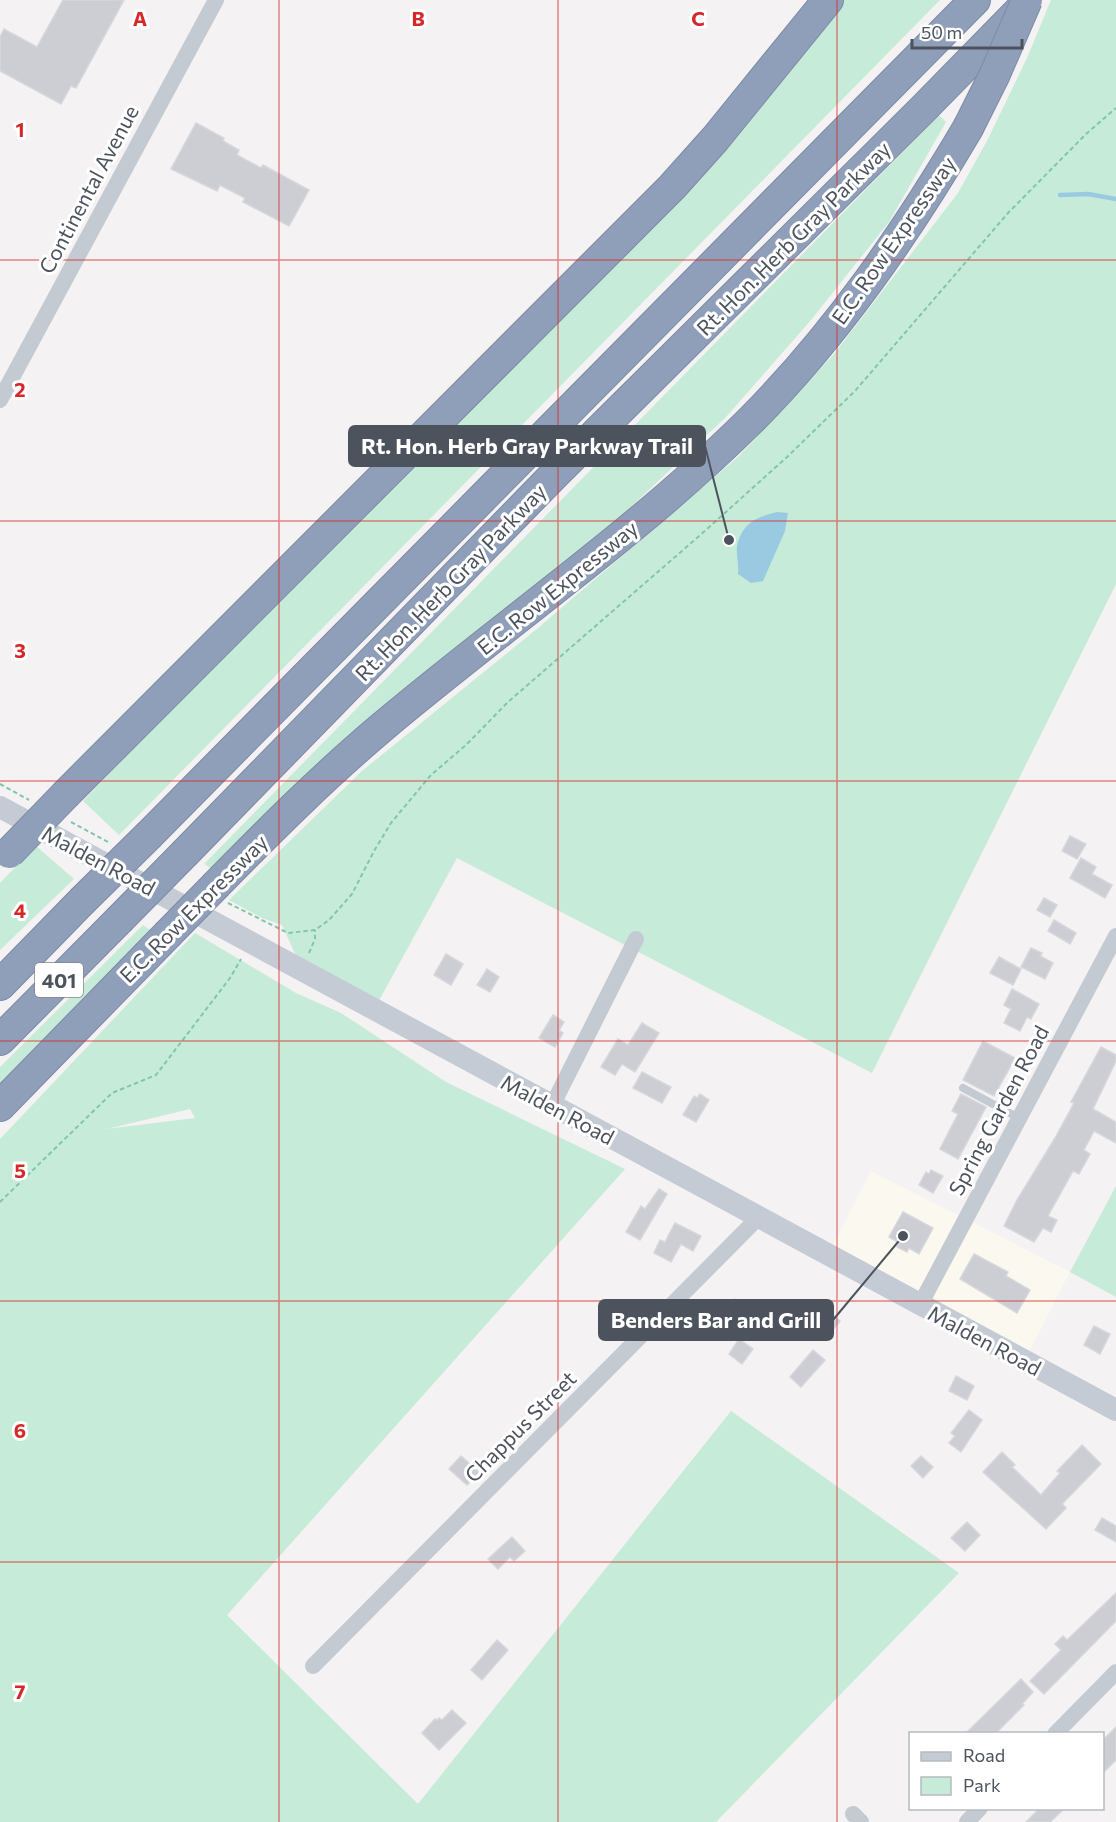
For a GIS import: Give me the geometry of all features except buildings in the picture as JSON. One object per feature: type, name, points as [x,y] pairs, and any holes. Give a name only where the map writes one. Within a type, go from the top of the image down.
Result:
[{"type":"highway","name":"Rt. Hon. Herb Gray Parkway","points":[[0,985],[975,0]]},
{"type":"highway","name":"Rt. Hon. Herb Gray Parkway","points":[[0,1040],[555,474],[923,109],[1028,0]]},
{"type":"highway","name":"E.C. Row Expressway","points":[[0,1107],[167,934],[333,770],[401,712],[660,504],[752,420],[820,344],[878,269],[917,212],[968,128],[1028,0]]},
{"type":"highway","points":[[4,857],[672,187],[715,139],[821,8]]},
{"type":"main road","name":"Malden Road","points":[[0,807],[252,941],[552,1106],[1116,1410]]},
{"type":"street","name":"Continental Avenue","points":[[0,400],[216,0]]},
{"type":"street","name":"Spring Garden Road","points":[[920,1305],[1116,936]]},
{"type":"street","points":[[552,1106],[636,939]]},
{"type":"street","name":"Chappus Street","points":[[314,1666],[759,1217]]},
{"type":"street","points":[[1057,1732],[1116,1672]]},
{"type":"street","points":[[967,1822],[979,1810]]},
{"type":"lane","points":[[963,1088],[1019,1118]]},
{"type":"path","points":[[302,969],[315,939],[315,930],[329,920],[346,902],[382,835],[431,775],[466,745],[508,702],[786,458],[848,398],[1008,213],[1086,134],[1116,108]]},
{"type":"path","points":[[0,1202],[112,1093],[156,1075],[230,978],[252,941]]},
{"type":"shaded area","points":[[871,1171],[1070,1272],[1024,1361],[828,1255]]},
{"type":"green space","points":[[839,0],[940,0],[119,835],[83,801]]},
{"type":"green space","points":[[1051,0],[1116,0],[1116,584],[872,1073],[457,858],[375,1008],[302,969],[282,925],[262,918],[229,900],[362,771],[538,628],[739,456],[834,354],[958,193],[988,139],[1027,58]]},
{"type":"green space","points":[[939,115],[946,122],[889,222],[811,320],[726,417],[579,556],[217,872],[204,864]]},
{"type":"green space","points":[[36,846],[74,879],[0,950],[0,883]]},
{"type":"green space","points":[[143,925],[153,932],[0,1087],[0,1067]]},
{"type":"green space","points":[[195,933],[296,993],[341,1013],[446,1082],[625,1169],[227,1615],[418,1804],[731,1411],[959,1573],[716,1822],[0,1822],[0,1139]],"holes":[[[190,1109],[195,1118],[108,1129]]]},
{"type":"green space","points":[[1116,1186],[1116,1297],[1070,1272]]},
{"type":"water","points":[[777,512],[788,513],[785,531],[763,581],[751,583],[738,574],[739,538],[751,522]]},
{"type":"waterway","points":[[1060,195],[1088,194],[1116,199]]},
{"type":"place","name":"Rt. Hon. Herb Gray Parkway Trail","points":[[729,540]]},
{"type":"place","name":"Benders Bar and Grill","points":[[903,1236]]}]
